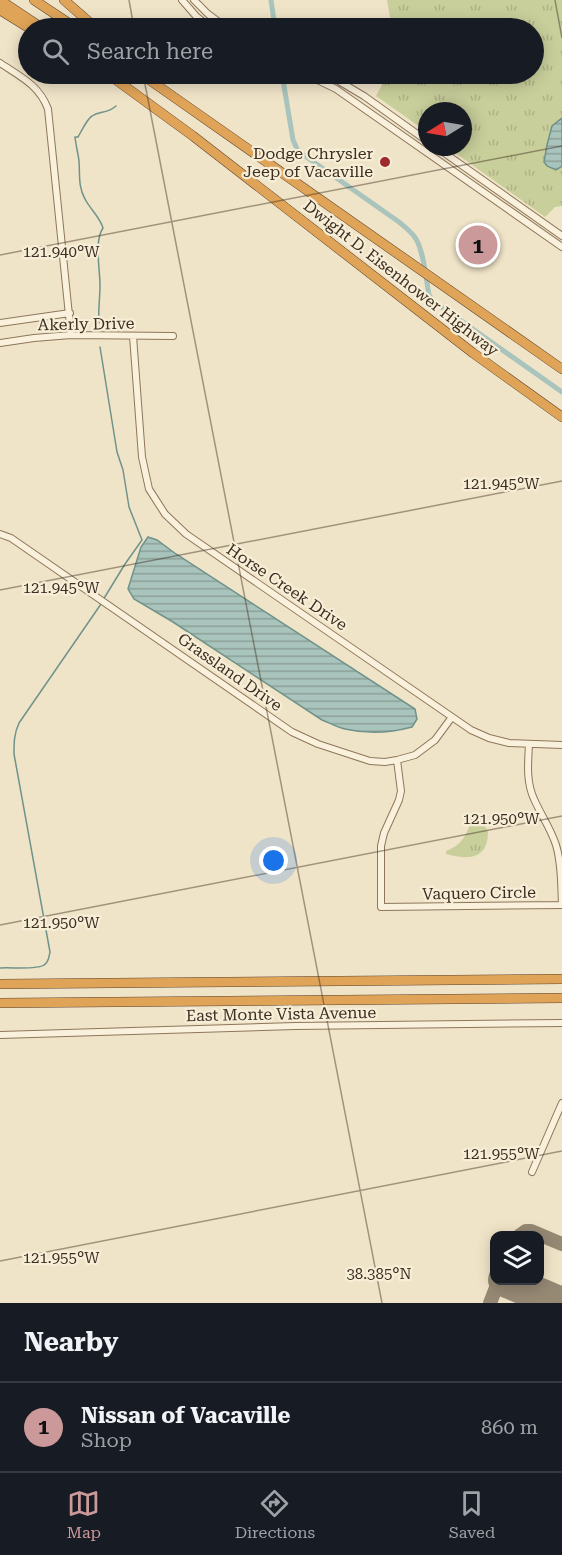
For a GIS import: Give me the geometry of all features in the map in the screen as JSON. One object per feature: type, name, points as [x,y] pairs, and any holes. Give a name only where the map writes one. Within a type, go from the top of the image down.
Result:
[{"type":"highway","points":[[0,0],[27,18]]},
{"type":"highway","points":[[34,0],[61,18]]},
{"type":"highway","points":[[64,0],[85,18]]},
{"type":"highway","points":[[0,10],[18,21]]},
{"type":"highway","name":"Dwight D. Eisenhower Highway","points":[[122,84],[193,136],[473,353],[562,417]]},
{"type":"highway","name":"Dwight D. Eisenhower Highway","points":[[156,84],[562,369]]},
{"type":"highway","points":[[0,984],[562,979]]},
{"type":"highway","points":[[0,1003],[562,998]]},
{"type":"street","points":[[182,0],[198,18]]},
{"type":"street","points":[[194,0],[212,18]]},
{"type":"street","points":[[0,63],[18,75]]},
{"type":"street","points":[[31,84],[42,96],[48,109],[71,335]]},
{"type":"street","points":[[326,84],[358,104],[562,247]]},
{"type":"street","points":[[344,84],[418,135]]},
{"type":"street","points":[[358,104],[364,96]]},
{"type":"street","points":[[449,156],[562,236]]},
{"type":"street","points":[[0,323],[70,313]]},
{"type":"street","name":"Akerly Drive","points":[[0,343],[71,335],[173,336]]},
{"type":"street","name":"Horse Creek Drive","points":[[133,336],[142,457],[149,489],[165,514],[186,534],[471,730],[509,743],[562,745]]},
{"type":"street","name":"Grassland Drive","points":[[0,534],[11,538],[292,732],[318,744],[370,761],[397,760],[415,755],[435,740],[452,717]]},
{"type":"street","name":"Vaquero Circle","points":[[397,760],[401,791],[381,846],[381,907],[562,905],[561,875],[556,844],[531,791],[528,768],[529,744]]},
{"type":"street","name":"East Monte Vista Avenue","points":[[0,1035],[295,1026],[562,1023]]},
{"type":"street","points":[[532,1172],[562,1103]]},
{"type":"green space","points":[[387,0],[562,0],[562,206],[555,207],[545,217],[460,156],[472,156],[472,102],[418,102],[418,126],[376,96],[383,84],[544,84],[544,18],[390,18]]},
{"type":"green space","points":[[471,812],[483,822],[488,832],[484,848],[475,856],[469,857],[446,854],[446,851],[457,845],[468,831]]},
{"type":"water","points":[[562,118],[562,166],[556,170],[544,162],[552,126]]},
{"type":"water","points":[[148,537],[157,540],[415,709],[417,719],[412,727],[387,732],[362,732],[342,728],[322,720],[134,599],[128,589],[141,547]]},
{"type":"waterway","points":[[271,0],[274,18]]},
{"type":"waterway","points":[[284,84],[293,140],[298,151],[399,222],[412,234],[421,251],[429,295],[433,301],[562,392]]},
{"type":"waterway","points":[[99,323],[98,248],[103,228],[81,190],[75,137],[78,137],[92,116],[109,111],[116,106]]},
{"type":"waterway","points":[[100,347],[117,452],[123,470],[129,507],[142,540],[103,600]]},
{"type":"waterway","points":[[0,968],[41,967],[47,962],[50,952],[14,754],[16,731],[19,723],[101,604]]},
{"type":"taxiway","points":[[544,1236],[562,1244]]},
{"type":"taxiway","points":[[490,1303],[497,1285]]},
{"type":"runway","points":[[517,1285],[559,1303]]},
{"type":"place","name":"Dodge Chrysler Jeep of Vacaville","points":[[385,162]]},
{"type":"place","name":"Nissan of Vacaville","points":[[478,245]]}]
